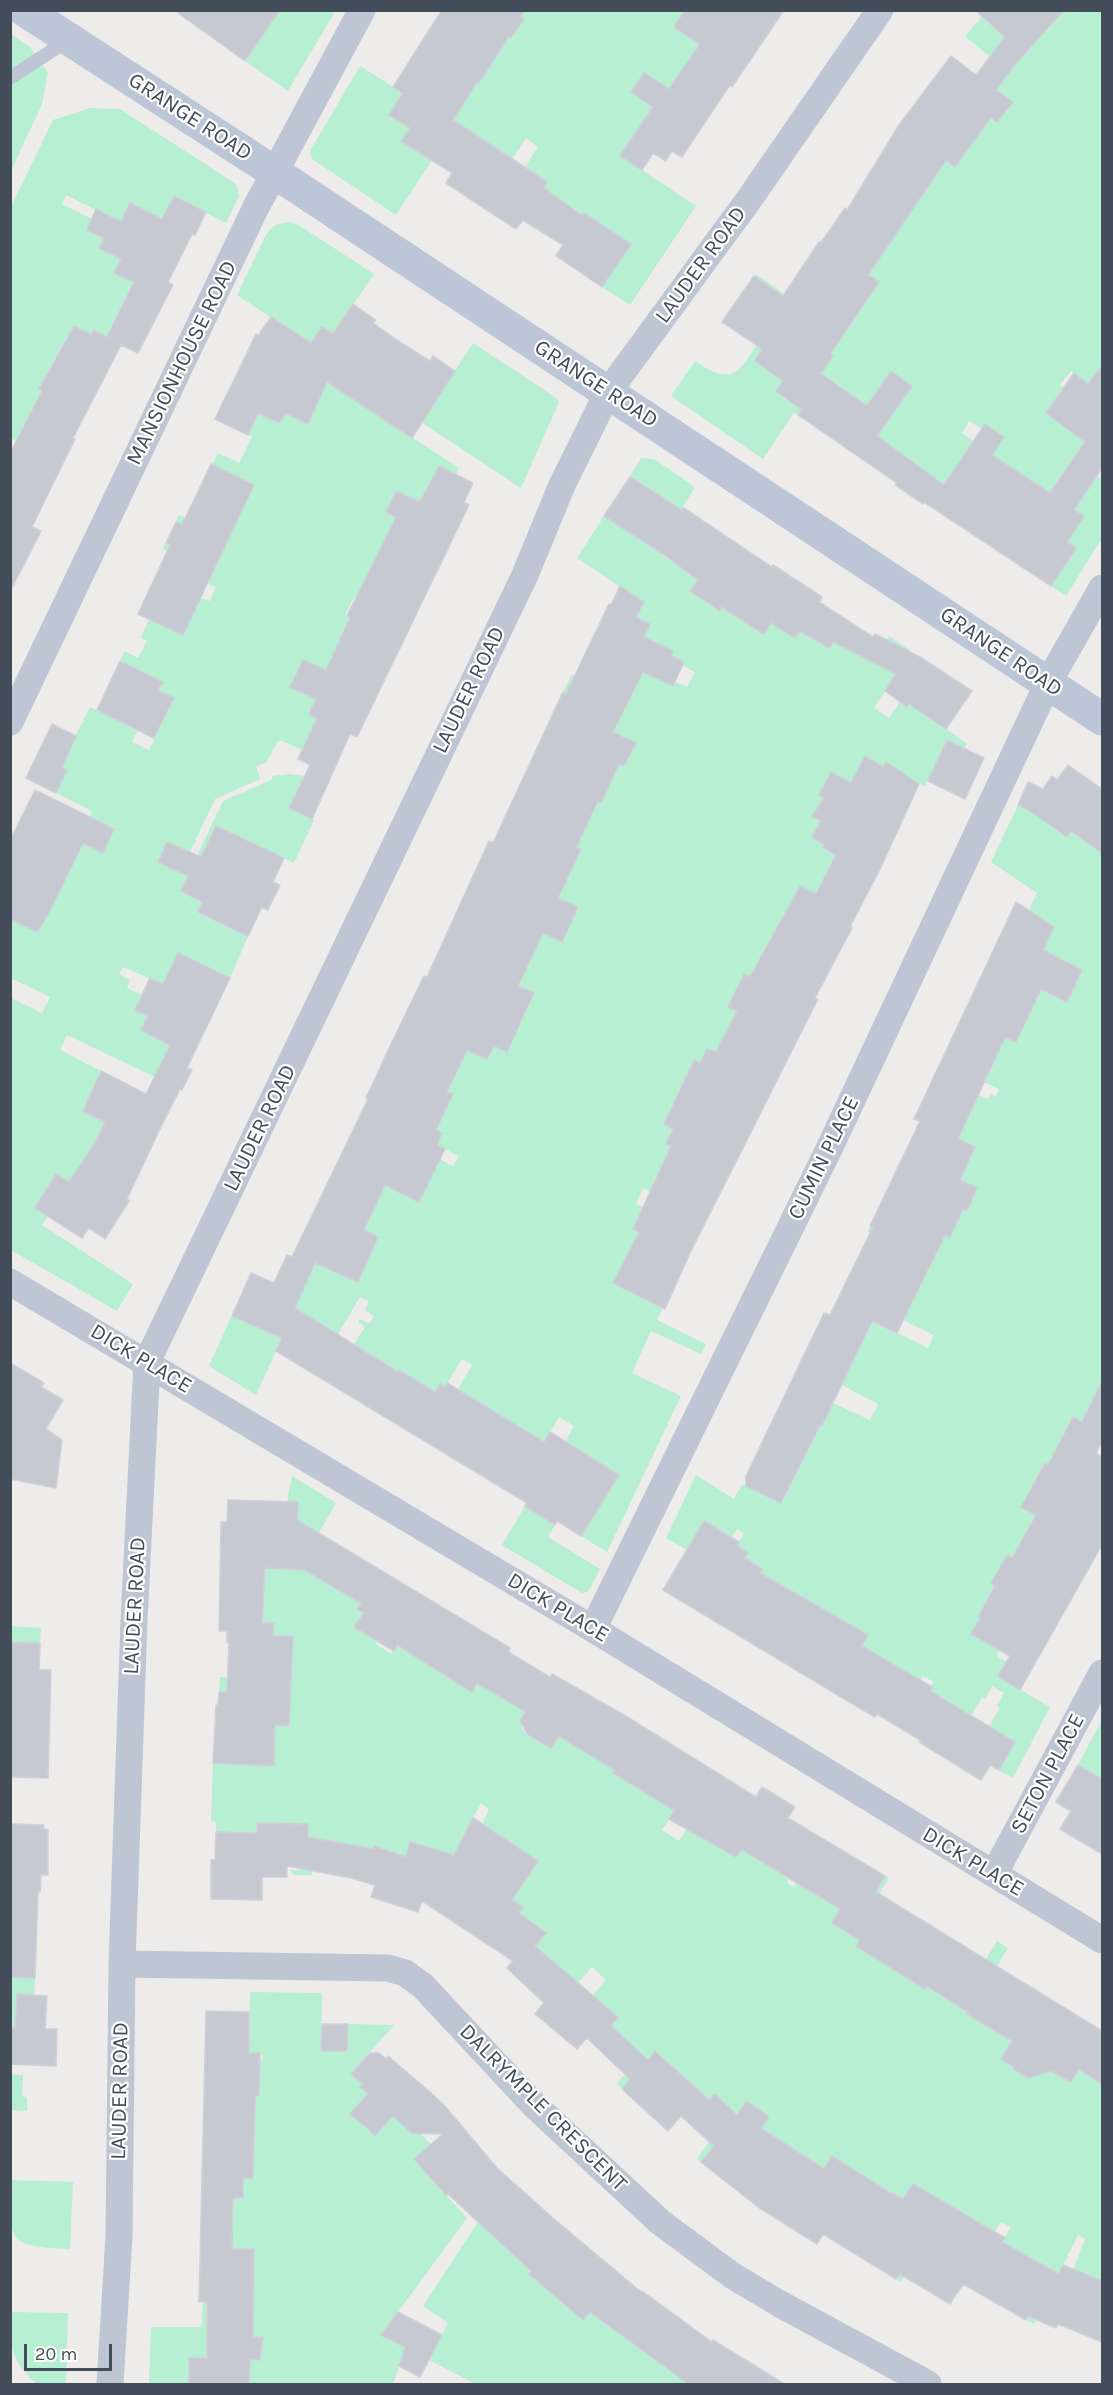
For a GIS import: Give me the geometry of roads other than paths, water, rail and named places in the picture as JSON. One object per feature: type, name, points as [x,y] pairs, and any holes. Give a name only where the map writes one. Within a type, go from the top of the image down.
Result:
[{"type":"street","name":"GRANGE ROAD","points":[[24,10],[274,172],[1102,719]]},
{"type":"street","name":"MANSIONHOUSE ROAD","points":[[10,722],[274,172],[362,10]]},
{"type":"street","name":"LAUDER ROAD","points":[[110,2385],[119,2236],[122,1964],[134,1620],[147,1362],[525,575],[562,484],[608,392],[750,198],[880,10]]},
{"type":"street","name":"CUMIN PLACE","points":[[593,1629],[829,1149],[1048,683],[1102,588]]},
{"type":"street","name":"DICK PLACE","points":[[10,1282],[593,1629],[1102,1940]]},
{"type":"street","name":"SETON PLACE","points":[[993,1874],[1102,1673]]},
{"type":"street","name":"DALRYMPLE CRESCENT","points":[[122,1964],[388,1968],[405,1973],[423,1986],[542,2113],[660,2222],[733,2276],[811,2323],[928,2385]]},
{"type":"lane","points":[[10,78],[78,45]]}]
